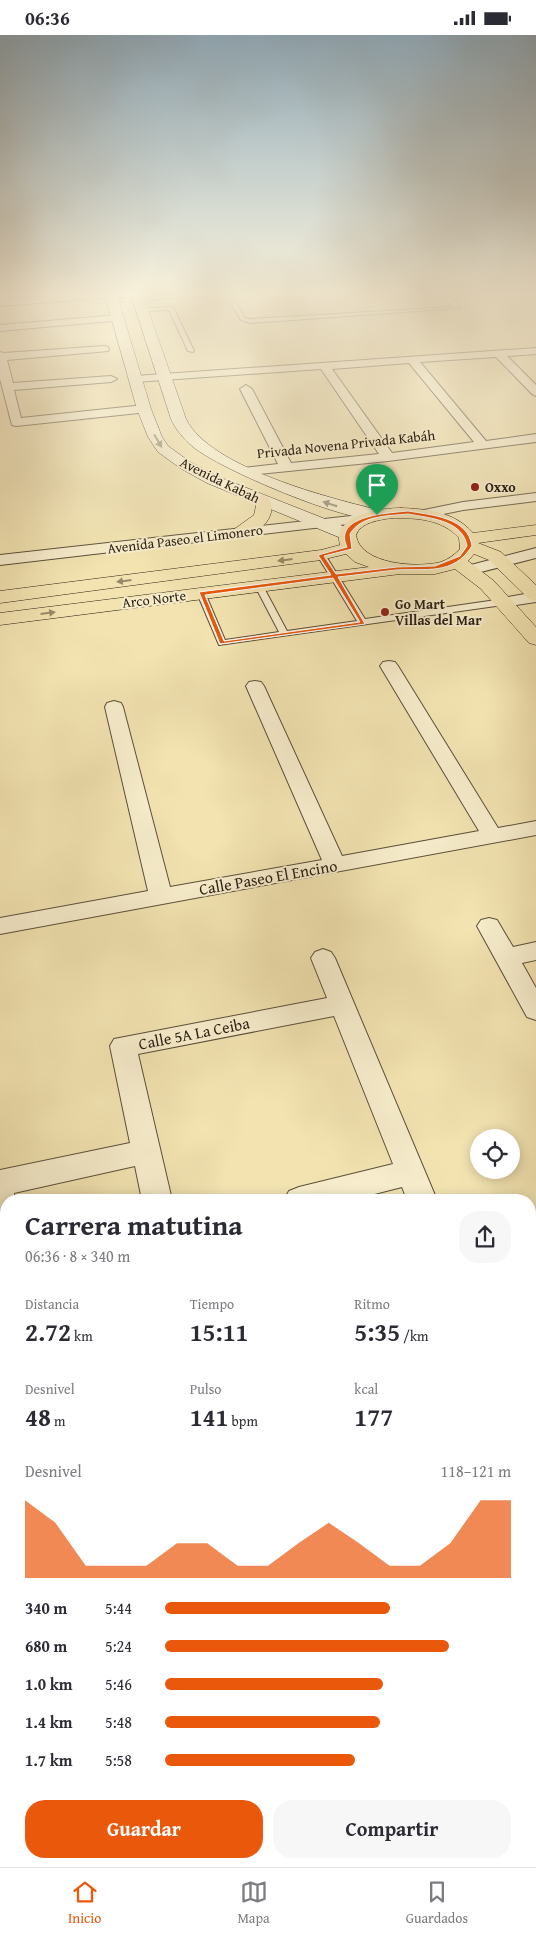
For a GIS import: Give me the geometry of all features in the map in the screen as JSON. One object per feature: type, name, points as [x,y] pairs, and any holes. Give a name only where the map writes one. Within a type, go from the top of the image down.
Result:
[{"type":"main road","name":"Avenida Kabah","points":[[135,380],[155,437],[169,454],[213,479],[319,523],[349,541]]},
{"type":"main road","name":"Avenida Kabah","points":[[166,380],[180,423],[190,437],[206,451],[322,502],[373,516]]},
{"type":"main road","points":[[238,533],[260,519],[264,510],[262,500]]},
{"type":"main road","points":[[462,565],[397,569],[364,559],[349,541],[351,528],[373,516],[392,513],[424,515],[453,524],[463,531],[469,542],[502,562],[536,596]]},
{"type":"main road","points":[[469,542],[536,530]]},
{"type":"main road","name":"Arco Norte","points":[[0,597],[321,555],[349,541]]},
{"type":"main road","points":[[469,542],[462,557],[462,565],[503,603],[536,639]]},
{"type":"main road","name":"Arco Norte","points":[[0,619],[397,569]]},
{"type":"street","points":[[6,380],[16,422],[144,409]]},
{"type":"street","points":[[8,387],[92,380]]},
{"type":"street","points":[[334,380],[388,457]]},
{"type":"street","points":[[429,380],[482,444]]},
{"type":"street","points":[[525,380],[536,392]]},
{"type":"street","points":[[246,389],[287,468]]},
{"type":"street","name":"Privada Novena Privada Kabáh","points":[[248,471],[388,457],[536,438]]},
{"type":"street","points":[[424,515],[463,506],[536,497]]},
{"type":"street","name":"Avenida Paseo el Limonero","points":[[0,560],[373,516]]},
{"type":"street","points":[[462,565],[502,562],[536,553]]},
{"type":"street","points":[[503,603],[536,596]]},
{"type":"street","points":[[389,666],[493,837]]},
{"type":"street","points":[[254,686],[335,865]]},
{"type":"street","points":[[114,707],[161,897]]},
{"type":"street","name":"Calle Paseo El Encino","points":[[0,925],[536,828]]},
{"type":"street","points":[[489,926],[536,1011]]},
{"type":"street","points":[[506,957],[536,951]]},
{"type":"street","points":[[323,958],[420,1194]]},
{"type":"street","name":"Calle 5A La Ceiba","points":[[156,1194],[123,1047],[342,1005]]},
{"type":"street","points":[[0,1183],[145,1152]]},
{"type":"street","points":[[323,1194],[411,1172]]},
{"type":"lane","points":[[321,555],[363,623]]},
{"type":"lane","points":[[259,586],[284,634]]},
{"type":"lane","points":[[201,593],[222,643],[503,603]]},
{"type":"place","name":"Oxxo","points":[[475,487]]},
{"type":"place","name":"Go Mart Villas del Mar","points":[[385,612]]},
{"type":"route","points":[[377,515],[359,522],[351,528],[347,534],[350,548],[344,551],[321,555],[334,576],[201,593],[222,643],[363,623],[334,576],[377,570],[435,568],[462,557],[469,546],[468,539],[463,531],[440,518],[408,513],[377,515]]}]
